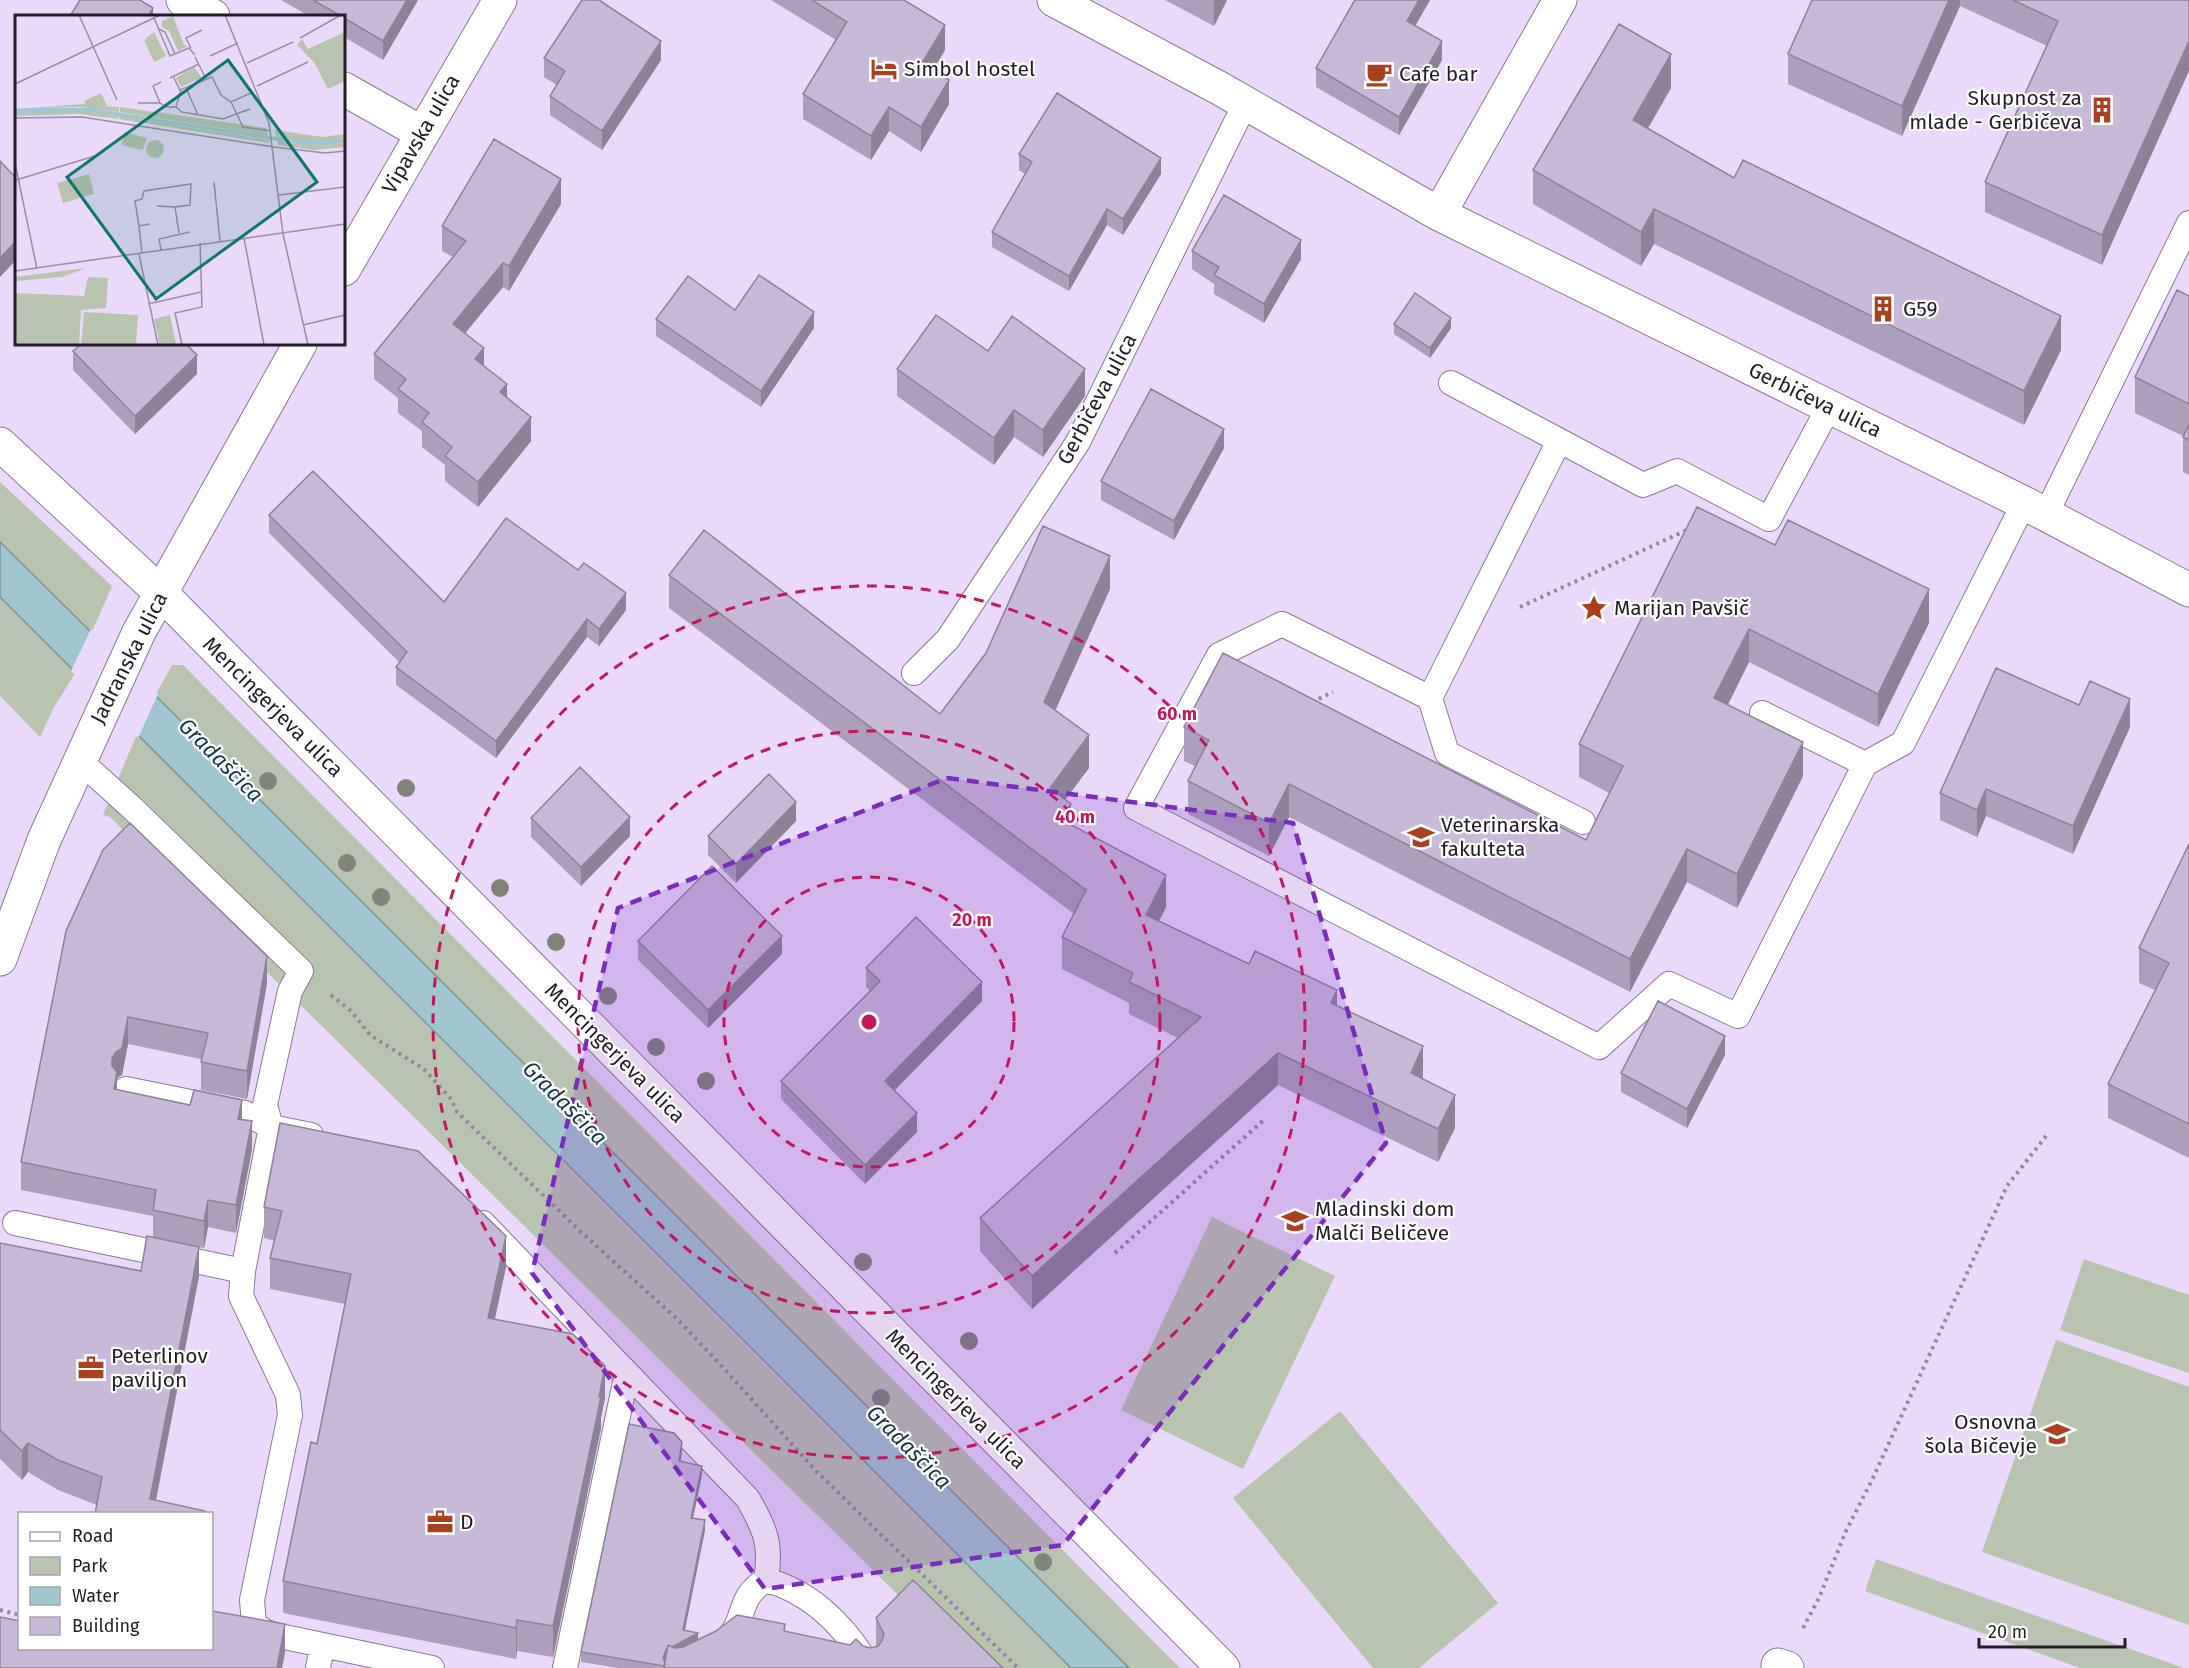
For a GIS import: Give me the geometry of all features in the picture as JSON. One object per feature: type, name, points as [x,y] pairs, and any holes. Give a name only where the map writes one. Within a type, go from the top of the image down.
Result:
[{"type":"street","points":[[183,0],[211,15]]},
{"type":"street","name":"Vipavska ulica","points":[[345,267],[500,0]]},
{"type":"street","name":"Gerbičeva ulica","points":[[1054,0],[1219,88],[1439,214],[2035,508],[2189,590]]},
{"type":"street","points":[[1439,214],[1560,0]]},
{"type":"street","points":[[345,90],[422,133]]},
{"type":"street","name":"Jadranska ulica","points":[[0,959],[44,840],[139,632],[292,357]]},
{"type":"street","name":"Mencingerjeva ulica","points":[[0,444],[161,593],[1223,1668]]},
{"type":"lane","name":"Gerbičeva ulica","points":[[914,673],[948,639],[1078,442],[1245,104]]},
{"type":"lane","points":[[1430,698],[1282,624],[1219,655],[1136,808],[1599,1047],[1669,984],[1738,1016],[1865,764],[1903,743],[2035,508],[2189,223]]},
{"type":"lane","points":[[1450,383],[1643,485],[1677,471],[1769,519],[1829,407]]},
{"type":"lane","points":[[1559,441],[1430,698],[1447,753],[1582,822]]},
{"type":"lane","points":[[1762,713],[1865,764]]},
{"type":"lane","points":[[84,750],[131,807],[301,971],[290,991],[265,1105],[271,1127],[243,1270],[241,1296],[291,1404],[291,1415],[252,1600],[254,1624],[320,1657],[432,1668]]},
{"type":"lane","points":[[126,1089],[245,1113],[271,1127],[336,1140]]},
{"type":"lane","points":[[464,1204],[748,1499],[765,1529],[769,1561],[766,1580]]},
{"type":"lane","points":[[15,1223],[243,1270]]},
{"type":"lane","points":[[565,1668],[627,1373]]},
{"type":"lane","points":[[677,1668],[727,1640],[733,1632],[746,1597],[755,1586],[766,1580],[784,1585],[822,1609],[858,1648],[870,1668]]},
{"type":"path","points":[[301,971],[351,1011],[370,1035],[424,1069],[451,1099],[457,1112],[580,1231],[677,1319],[817,1472],[1018,1668]]},
{"type":"path","points":[[1115,1253],[1265,1119]]},
{"type":"path","points":[[1782,1666],[1819,1598],[1846,1531],[1872,1480],[2007,1186],[2046,1136]]},
{"type":"path","points":[[0,1610],[18,1614]]},
{"type":"highlighted area","points":[[947,778],[1293,823],[1386,1143],[1063,1545],[765,1589],[532,1273],[618,908]]},
{"type":"green space","points":[[0,482],[112,586],[91,634],[0,542]]},
{"type":"green space","points":[[0,597],[76,672],[54,707],[40,737],[0,696]]},
{"type":"green space","points":[[172,665],[183,665],[1180,1668],[1129,1668],[155,696]]},
{"type":"green space","points":[[137,734],[1071,1668],[972,1668],[110,817],[103,815]]},
{"type":"green space","points":[[1212,1217],[1335,1276],[1243,1469],[1121,1410]]},
{"type":"green space","points":[[2084,1259],[2189,1295],[2189,1373],[2060,1330]]},
{"type":"green space","points":[[2056,1340],[2189,1387],[2189,1625],[1982,1552]]},
{"type":"green space","points":[[1340,1411],[1498,1603],[1419,1668],[1373,1668],[1233,1498]]},
{"type":"green space","points":[[1876,1559],[2184,1668],[2080,1668],[1865,1591]]},
{"type":"water","points":[[0,542],[1129,1668],[1071,1668],[0,597]]},
{"type":"pier","points":[[91,629],[158,694],[138,738],[71,671]]},
{"type":"building","points":[[80,0],[140,0],[153,8],[149,15],[71,15]]},
{"type":"building","points":[[313,0],[407,0],[383,41],[345,19],[345,15],[339,15]]},
{"type":"building","points":[[582,0],[599,0],[661,41],[602,131],[550,96],[565,71],[544,58]]},
{"type":"building","name":"Simbol hostel","points":[[812,0],[904,0],[945,25],[922,63],[949,80],[921,127],[889,107],[871,136],[803,94],[847,22]]},
{"type":"building","name":"Cafe bar","points":[[1355,0],[1419,0],[1407,21],[1442,41],[1399,117],[1316,68]]},
{"type":"building","points":[[1812,0],[1949,0],[1902,106],[1788,54]]},
{"type":"building","points":[[2013,0],[2189,0],[2189,41],[2102,235],[1985,182],[2058,21]]},
{"type":"building","points":[[1619,24],[1671,54],[1633,120],[1734,178],[1743,160],[2061,316],[2024,391],[1654,209],[1641,232],[1533,170]]},
{"type":"building","points":[[1057,93],[1161,158],[1123,219],[1107,209],[1069,276],[992,232],[1032,162],[1019,154]]},
{"type":"building","points":[[494,139],[561,179],[509,266],[503,263],[453,324],[484,348],[475,359],[507,384],[500,392],[531,417],[478,482],[445,456],[452,447],[422,422],[429,413],[398,389],[406,379],[374,354],[466,241],[442,226]]},
{"type":"building","points":[[0,161],[15,177],[15,242],[0,258]]},
{"type":"building","points":[[1224,195],[1301,240],[1264,304],[1214,275],[1219,267],[1192,251]]},
{"type":"building","points":[[759,275],[814,312],[761,391],[656,319],[688,276],[735,310]]},
{"type":"building","points":[[2177,290],[2189,296],[2189,404],[2135,377]]},
{"type":"building","points":[[1415,293],[1451,318],[1430,348],[1394,324]]},
{"type":"building","points":[[936,315],[988,351],[1012,316],[1085,369],[1043,430],[1014,410],[994,438],[897,369]]},
{"type":"building","points":[[80,345],[187,345],[197,355],[135,416],[73,351]]},
{"type":"building","points":[[1151,389],[1224,429],[1174,521],[1101,481]]},
{"type":"building","points":[[2189,425],[2189,440],[2183,437]]},
{"type":"building","points":[[313,471],[444,602],[506,518],[578,570],[584,563],[626,593],[599,629],[587,619],[496,741],[396,667],[407,652],[269,515]]},
{"type":"building","points":[[1697,507],[1775,545],[1788,520],[1929,589],[1878,694],[1749,629],[1714,698],[1803,742],[1737,874],[1687,849],[1630,959],[1289,784],[1269,823],[1188,781],[1209,740],[1184,727],[1223,653],[1586,840],[1623,766],[1579,744]]},
{"type":"building","points":[[1043,526],[1110,556],[1044,702],[1089,735],[1050,788],[1071,804],[1060,819],[1166,875],[1146,915],[1249,964],[1255,951],[1337,990],[1331,1003],[1423,1046],[1411,1073],[1455,1095],[1438,1129],[1278,1053],[1032,1276],[980,1218],[1201,1017],[1129,982],[1133,973],[1062,937],[1086,890],[669,575],[704,530],[940,714],[986,653]]},
{"type":"building","points":[[1996,668],[2079,705],[2090,681],[2130,699],[2073,826],[1986,789],[1977,810],[1940,793]]},
{"type":"building","points":[[580,767],[630,817],[581,867],[531,818]]},
{"type":"building","points":[[769,774],[796,802],[736,864],[708,836]]},
{"type":"building","points":[[130,823],[267,956],[247,1071],[201,1062],[208,1033],[128,1017],[122,1048],[112,1058],[112,1066],[117,1072],[114,1089],[190,1105],[194,1090],[242,1100],[238,1119],[252,1121],[236,1205],[208,1200],[204,1221],[153,1210],[156,1190],[21,1162],[66,931],[103,850]]},
{"type":"building","points":[[2189,844],[2189,1124],[2108,1084],[2169,963],[2139,948]]},
{"type":"building","points":[[712,866],[782,936],[708,1010],[638,941]]},
{"type":"building","points":[[916,917],[982,982],[885,1081],[917,1113],[865,1165],[781,1081],[880,981],[866,968]]},
{"type":"building","points":[[1658,1001],[1725,1036],[1687,1109],[1621,1073]]},
{"type":"building","name":"D","points":[[280,1123],[418,1151],[506,1236],[488,1318],[573,1334],[605,1366],[599,1397],[601,1397],[553,1626],[517,1620],[516,1628],[283,1581],[311,1442],[317,1444],[351,1274],[270,1258],[282,1211],[264,1207]]},
{"type":"building","name":"Peterlinov paviljon","points":[[147,1236],[199,1247],[150,1499],[205,1512],[95,1512],[102,1477],[58,1460],[28,1443],[22,1451],[0,1430],[0,1243],[141,1271]]},
{"type":"building","points":[[629,1424],[674,1433],[682,1442],[679,1461],[702,1466],[691,1518],[705,1520],[683,1630],[698,1633],[672,1647],[668,1645],[663,1658],[664,1666],[581,1652]]},
{"type":"building","points":[[913,1580],[1003,1668],[664,1668],[668,1645],[675,1648],[683,1647],[716,1631],[737,1615],[785,1624],[784,1631],[850,1645],[856,1639],[863,1646],[871,1648],[878,1646],[884,1634],[876,1618]]},
{"type":"building","points":[[213,1611],[285,1624],[277,1668],[0,1668],[0,1617],[18,1621],[18,1650],[213,1650]]},
{"type":"place","name":"Simbol hostel","points":[[884,69]]},
{"type":"place","name":"Cafe bar","points":[[1379,74]]},
{"type":"place","name":"Skupnost za mlade - Gerbičeva","points":[[2102,110]]},
{"type":"place","name":"G59","points":[[1883,309]]},
{"type":"place","name":"Marijan Pavšič","points":[[1594,608]]},
{"type":"place","name":"Veterinarska fakulteta","points":[[1421,837]]},
{"type":"place","name":"Mladinski dom Malči Beličeve","points":[[1295,1221]]},
{"type":"place","name":"Peterlinov paviljon","points":[[91,1368]]},
{"type":"place","name":"Osnovna šola Bičevje","points":[[2057,1434]]},
{"type":"place","name":"D","points":[[440,1522]]},
{"type":"water label","name":"Gradaščica","points":[[221,760]]},
{"type":"water label","name":"Gradaščica","points":[[565,1103]]},
{"type":"water label","name":"Gradaščica","points":[[909,1447]]}]
